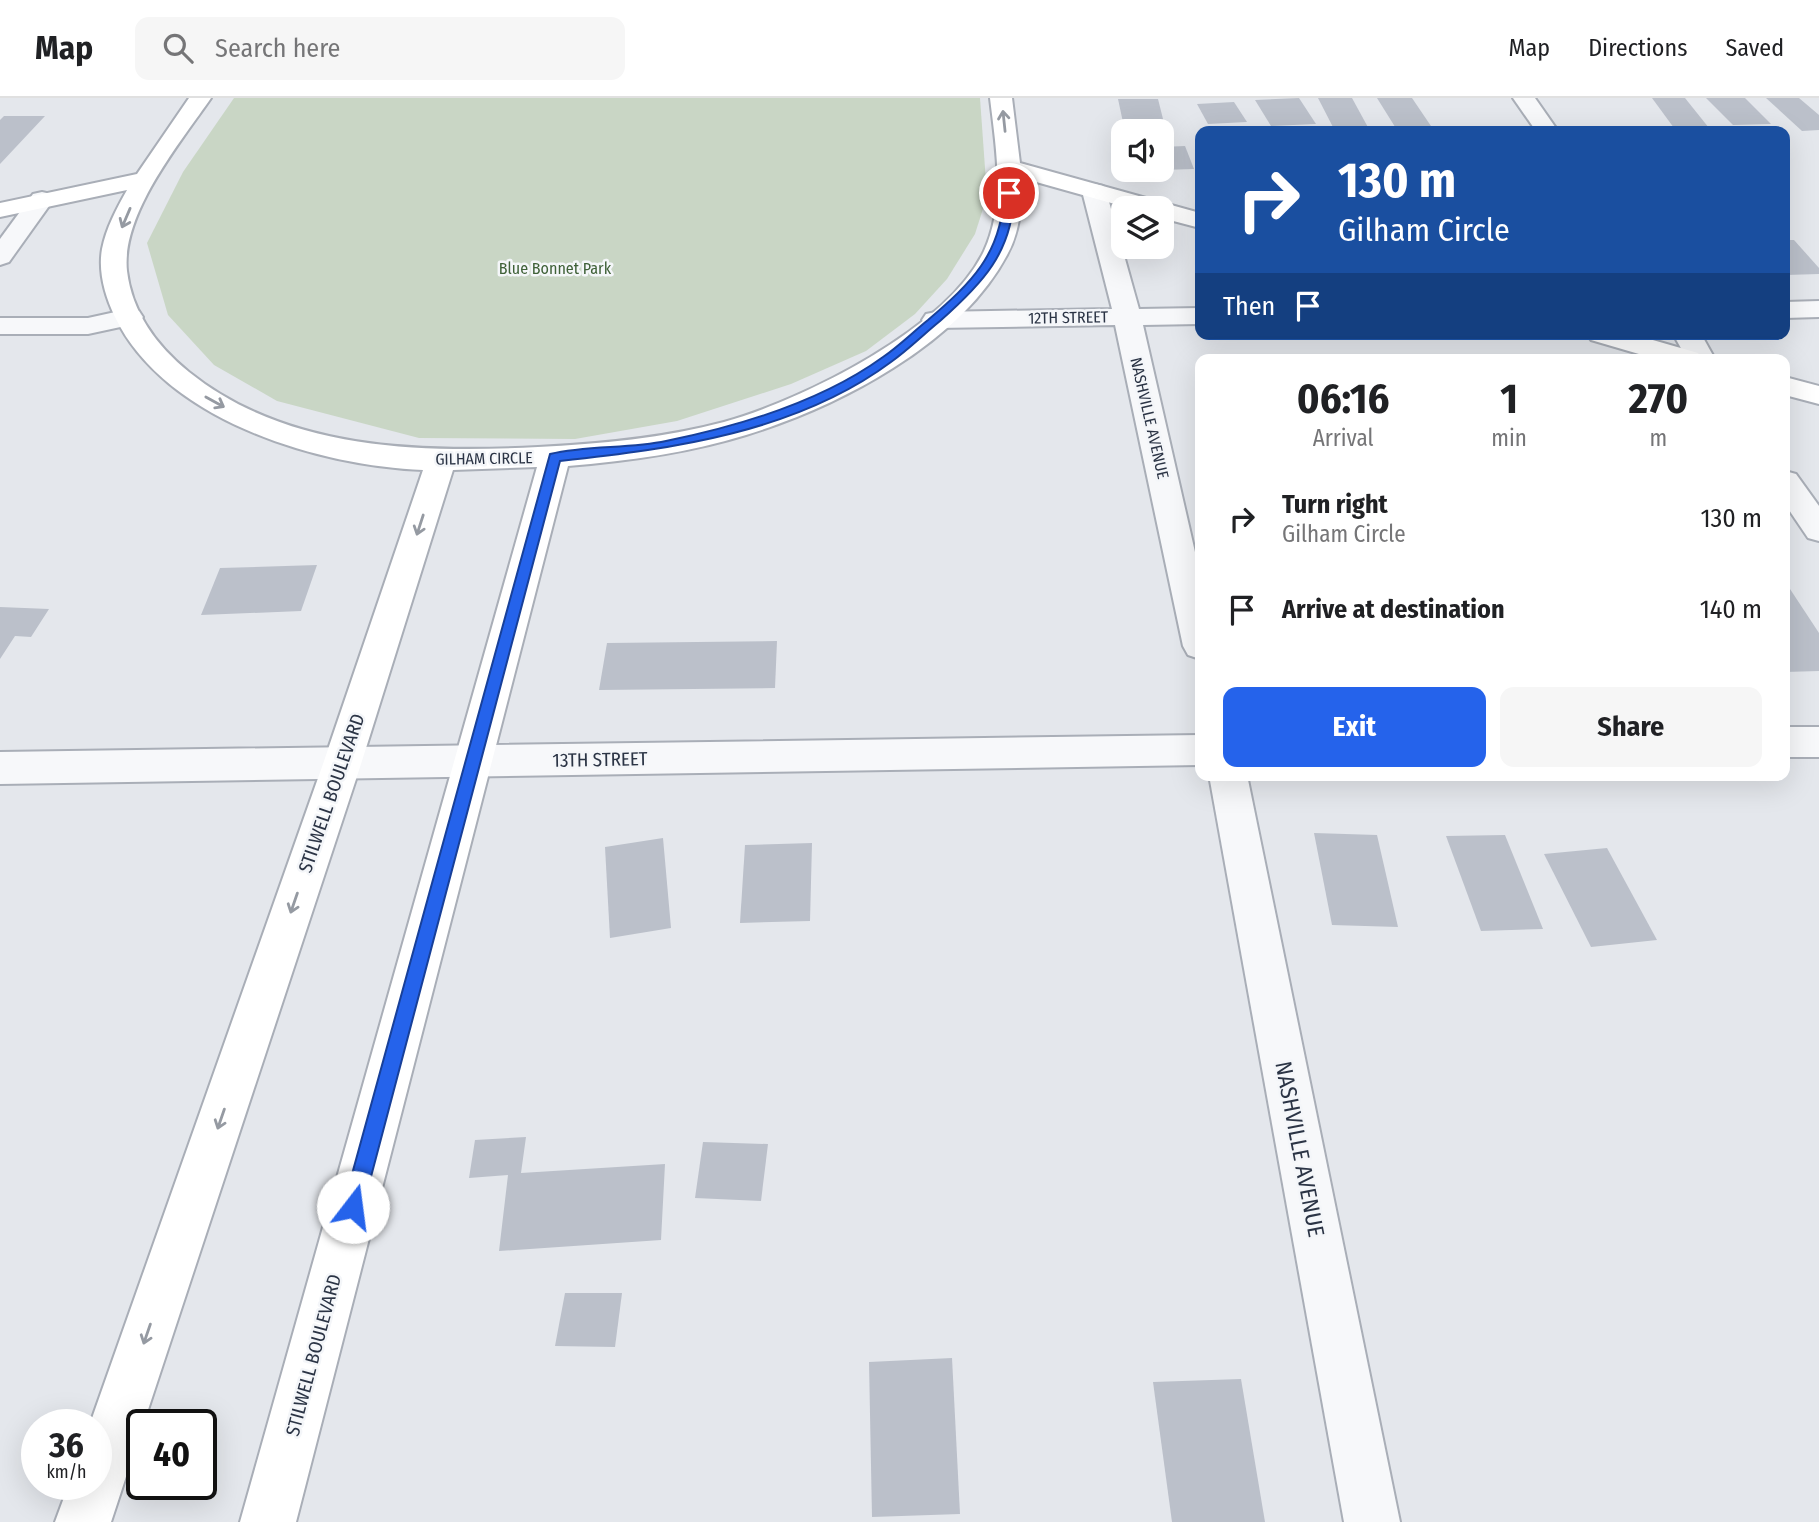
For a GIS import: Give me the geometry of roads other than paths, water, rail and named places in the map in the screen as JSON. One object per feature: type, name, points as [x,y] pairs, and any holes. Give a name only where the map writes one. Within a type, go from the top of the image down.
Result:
[{"type":"street","name":"GILHAM CIRCLE","points":[[200,98],[145,179],[122,223],[113,266],[122,302],[145,348],[173,377],[247,420],[297,436],[374,455],[442,460],[555,457],[665,445],[767,419],[831,392],[887,360],[971,289],[995,255],[1008,219],[1009,167],[1002,98]]},
{"type":"street","points":[[1524,98],[1544,126]]},
{"type":"street","points":[[1009,167],[1112,196]]},
{"type":"street","points":[[0,210],[145,179]]},
{"type":"street","name":"NASHVILLE AVENUE","points":[[1094,191],[1127,316],[1195,623]]},
{"type":"street","points":[[0,257],[42,199]]},
{"type":"street","points":[[1174,213],[1195,220]]},
{"type":"street","points":[[1790,310],[1819,309]]},
{"type":"street","name":"12TH STREET","points":[[936,320],[1195,316]]},
{"type":"street","points":[[0,326],[88,326],[129,317]]},
{"type":"street","points":[[1622,340],[1671,354]]},
{"type":"street","points":[[1790,387],[1819,395]]},
{"type":"street","name":"STILWELL BOULEVARD","points":[[268,1522],[555,457]]},
{"type":"street","name":"STILWELL BOULEVARD","points":[[112,1437],[342,764],[442,460]]},
{"type":"street","points":[[1790,488],[1819,530]]},
{"type":"street","points":[[1790,742],[1819,742]]},
{"type":"street","name":"13TH STREET","points":[[0,768],[1195,750]]},
{"type":"street","name":"NASHVILLE AVENUE","points":[[1229,781],[1372,1522]]},
{"type":"street","name":"STILWELL BOULEVARD","points":[[83,1522],[91,1500]]},
{"type":"park label","name":"Blue Bonnet Park","points":[[555,268]]}]
